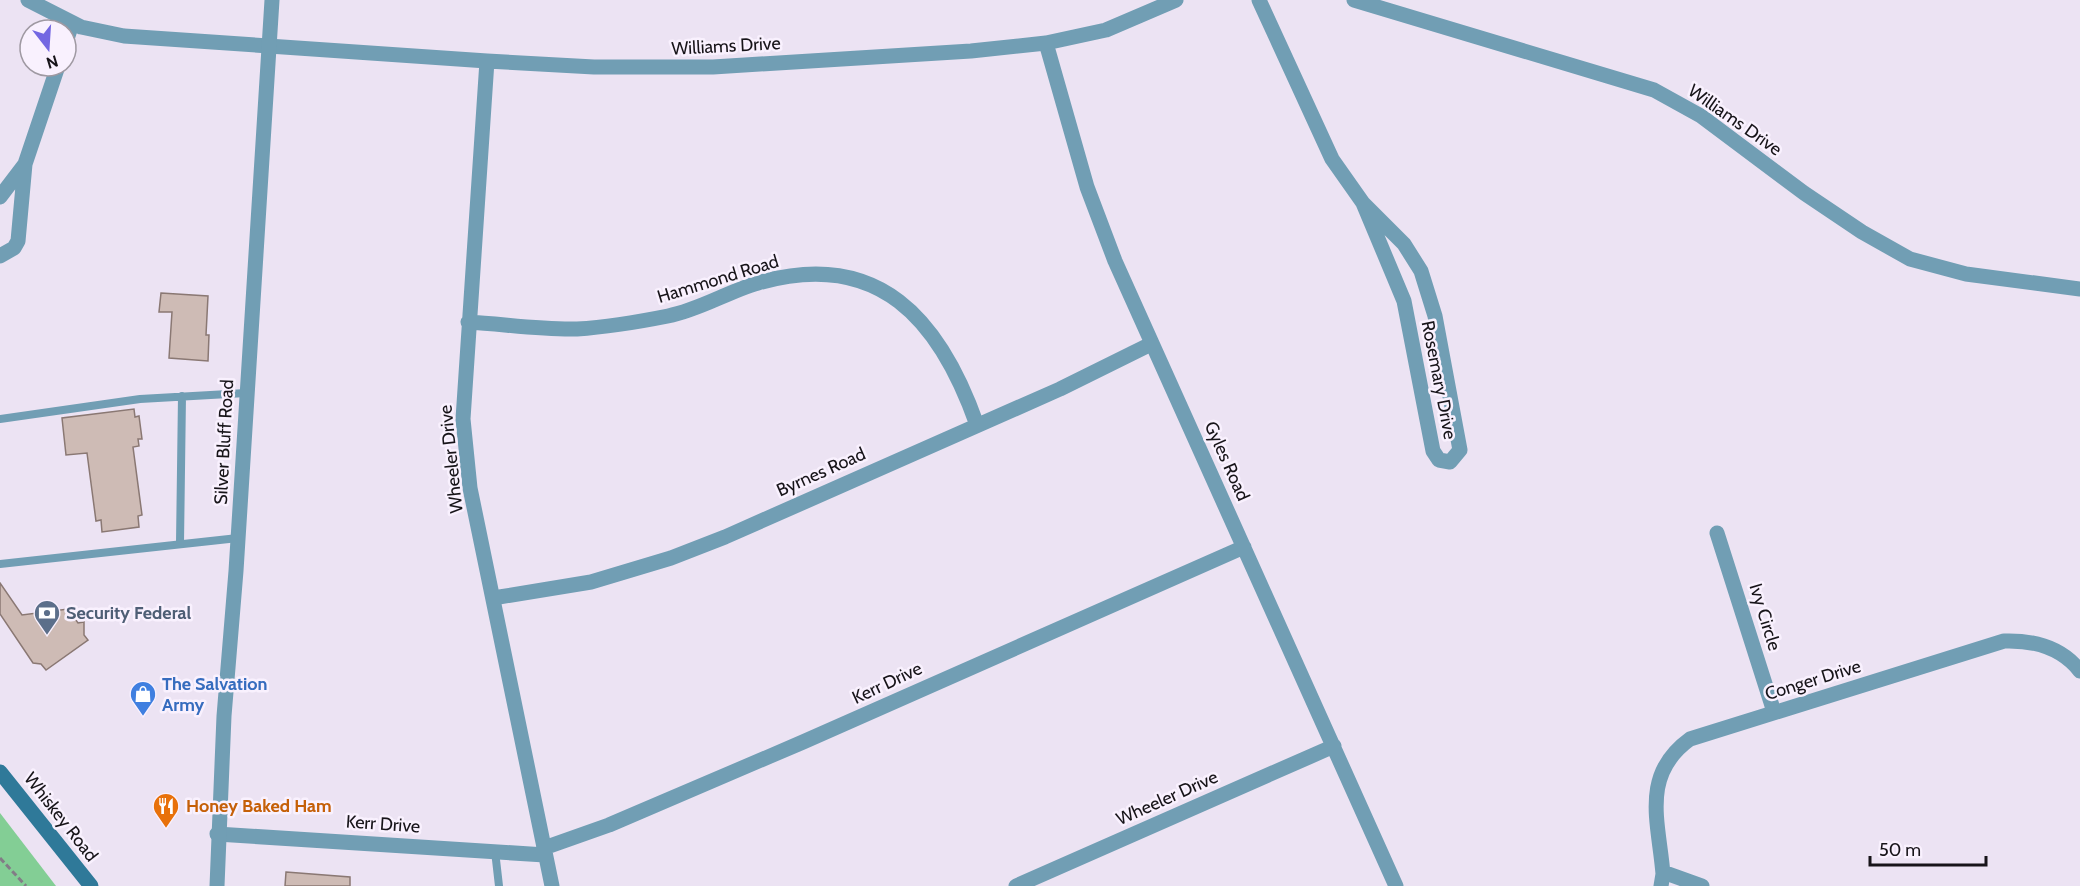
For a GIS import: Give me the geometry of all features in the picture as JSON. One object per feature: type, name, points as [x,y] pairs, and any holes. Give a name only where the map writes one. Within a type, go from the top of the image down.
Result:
[{"type":"main road","name":"Whiskey Road","points":[[0,772],[91,886]]},
{"type":"street","name":"Williams Drive","points":[[28,0],[61,18]]},
{"type":"street","name":"Silver Bluff Road","points":[[217,886],[217,834],[272,0]]},
{"type":"street","name":"Williams Drive","points":[[78,25],[124,36],[487,61],[594,67],[713,67],[982,50],[1046,43],[1106,30],[1176,0]]},
{"type":"street","points":[[1259,0],[1332,159],[1363,203]]},
{"type":"street","name":"Williams Drive","points":[[1354,0],[1654,90],[1701,116],[1814,200],[1862,232],[1910,259],[1966,274],[2080,289]]},
{"type":"street","name":"Gyles Road","points":[[1046,43],[1087,187],[1151,344],[1184,411],[1396,886]]},
{"type":"street","name":"Wheeler Drive","points":[[487,61],[463,419],[470,488],[552,886]]},
{"type":"street","points":[[0,256],[14,248],[18,241],[25,164],[54,78]]},
{"type":"street","points":[[0,197],[25,164]]},
{"type":"street","name":"Rosemary Drive","points":[[1363,203],[1414,257],[1429,292],[1460,450],[1450,462],[1439,460],[1433,451],[1404,301],[1363,203]]},
{"type":"street","name":"Hammond Road","points":[[468,322],[575,329],[607,326],[672,315],[776,279],[833,275],[871,286],[918,316],[939,342],[957,371],[977,425]]},
{"type":"street","name":"Byrnes Road","points":[[493,598],[591,582],[671,558],[725,537],[1114,364],[1151,344]]},
{"type":"street","name":"Ivy Circle","points":[[1717,533],[1774,712]]},
{"type":"street","name":"Kerr Drive","points":[[217,834],[495,851],[545,851],[792,747],[1244,547]]},
{"type":"street","name":"Conger Drive","points":[[1662,879],[1655,800],[1657,785],[1672,754],[1690,738],[2004,641],[2033,642],[2048,646],[2067,657],[2080,671]]},
{"type":"street","name":"Wheeler Drive","points":[[1016,886],[1334,746]]},
{"type":"street","points":[[1662,879],[1702,886]]},
{"type":"lane","points":[[0,419],[140,399],[246,393]]},
{"type":"lane","points":[[180,543],[182,396]]},
{"type":"lane","points":[[0,564],[238,538]]},
{"type":"lane","points":[[495,851],[499,886]]},
{"type":"path","points":[[0,858],[26,886]]},
{"type":"green space","points":[[0,813],[56,886],[0,886]]},
{"type":"building","points":[[161,293],[208,296],[206,335],[209,335],[208,361],[169,358],[172,312],[159,312]]},
{"type":"building","points":[[134,409],[135,417],[139,416],[142,439],[138,439],[139,446],[133,447],[142,515],[138,516],[139,527],[102,532],[101,520],[96,521],[87,453],[66,455],[62,418]]},
{"type":"building","points":[[0,583],[22,615],[68,609],[78,623],[84,622],[84,635],[88,640],[46,670],[41,664],[33,663],[0,614]]},
{"type":"building","points":[[286,872],[350,877],[350,886],[285,886]]},
{"type":"place","name":"Security Federal","points":[[47,636]]},
{"type":"place","name":"The Salvation Army","points":[[143,717]]},
{"type":"place","name":"Honey Baked Ham","points":[[166,829]]}]
